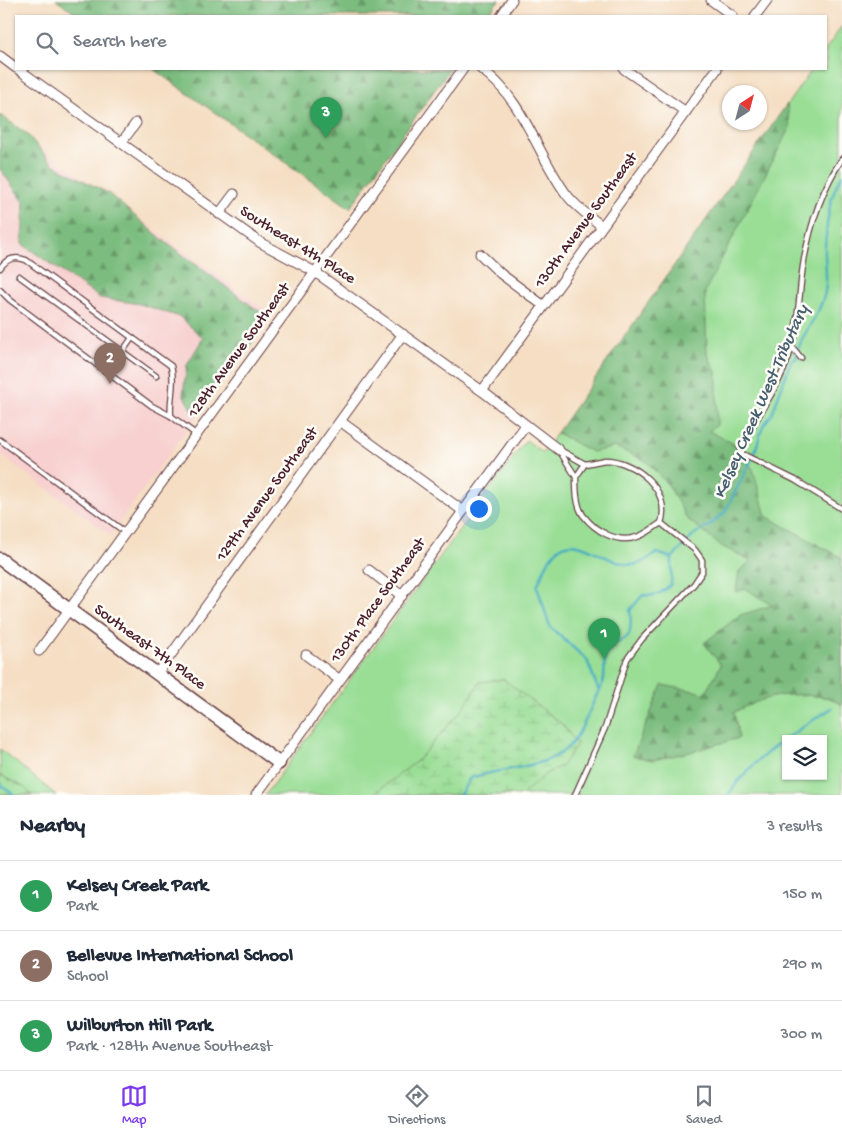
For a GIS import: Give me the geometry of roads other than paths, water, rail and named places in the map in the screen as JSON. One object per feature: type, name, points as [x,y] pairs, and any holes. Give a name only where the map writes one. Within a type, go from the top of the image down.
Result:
[{"type":"street","points":[[502,15],[512,0]]},
{"type":"street","points":[[711,0],[732,15]]},
{"type":"street","points":[[757,15],[767,0]]},
{"type":"street","name":"Southeast 4th Place","points":[[0,56],[15,67]]},
{"type":"street","name":"128th Avenue Southeast","points":[[39,651],[463,70]]},
{"type":"street","points":[[482,70],[502,87],[513,102],[568,196],[602,226]]},
{"type":"street","points":[[625,70],[686,112]]},
{"type":"street","name":"130th Avenue Southeast","points":[[482,391],[716,70]]},
{"type":"street","name":"Southeast 4th Place","points":[[28,72],[219,214],[261,243],[316,272],[482,391],[559,450]]},
{"type":"street","points":[[121,143],[136,123]]},
{"type":"street","points":[[219,214],[234,194]]},
{"type":"street","points":[[480,254],[496,270],[544,306]]},
{"type":"street","name":"129th Avenue Southeast","points":[[157,674],[403,334]]},
{"type":"street","points":[[340,421],[463,511]]},
{"type":"street","name":"130th Place Southeast","points":[[256,795],[526,425]]},
{"type":"street","name":"Southeast 7th Place","points":[[0,559],[279,763]]},
{"type":"street","points":[[368,570],[402,596]]},
{"type":"street","points":[[306,655],[340,680]]},
{"type":"lane","points":[[842,159],[826,188],[810,232],[803,265],[792,346],[773,392],[741,448],[742,454],[745,456],[795,480],[842,509]]},
{"type":"lane","points":[[0,268],[9,259],[18,257],[26,260],[171,366],[174,377],[170,403],[171,416]]},
{"type":"lane","points":[[19,276],[156,376]]},
{"type":"lane","points":[[0,290],[10,300],[152,406],[171,416],[197,435]]},
{"type":"lane","points":[[108,372],[132,338]]},
{"type":"lane","points":[[792,346],[801,358]]},
{"type":"lane","points":[[0,440],[126,533]]},
{"type":"lane","points":[[559,450],[585,464],[614,460],[639,472],[654,487],[659,497],[662,514],[661,523]]},
{"type":"lane","points":[[559,450],[576,477],[578,501],[583,515],[612,537],[637,537],[661,523]]},
{"type":"lane","points":[[576,477],[585,464]]},
{"type":"lane","points":[[575,795],[606,728],[627,659],[642,639],[700,576],[703,567],[695,550],[661,523]]},
{"type":"waterway","name":"Kelsey Creek West Tributary","points":[[460,795],[470,778],[537,764],[561,753],[570,745],[584,724],[603,681],[606,655],[610,648],[624,640],[630,632],[630,610],[643,595],[658,594],[671,584],[672,558],[696,533],[709,526],[725,512],[754,455],[763,426],[772,414],[792,359],[796,359],[801,342],[818,312],[824,296],[826,284],[825,246],[828,218],[831,200],[842,175]]},
{"type":"waterway","points":[[598,689],[587,660],[550,627],[537,586],[550,559],[555,552],[564,546],[574,544],[616,562],[627,564],[640,563],[657,553],[672,558]]},
{"type":"waterway","points":[[728,795],[750,768],[775,746],[832,708]]},
{"type":"waterway","name":"Kelsey Creek West Tributary","points":[[0,784],[14,795]]},
{"type":"place","name":"Wilburton Hill Park","points":[[326,138]]},
{"type":"place","name":"Bellevue International School","points":[[110,384]]},
{"type":"place","name":"Kelsey Creek Park","points":[[604,659]]}]
